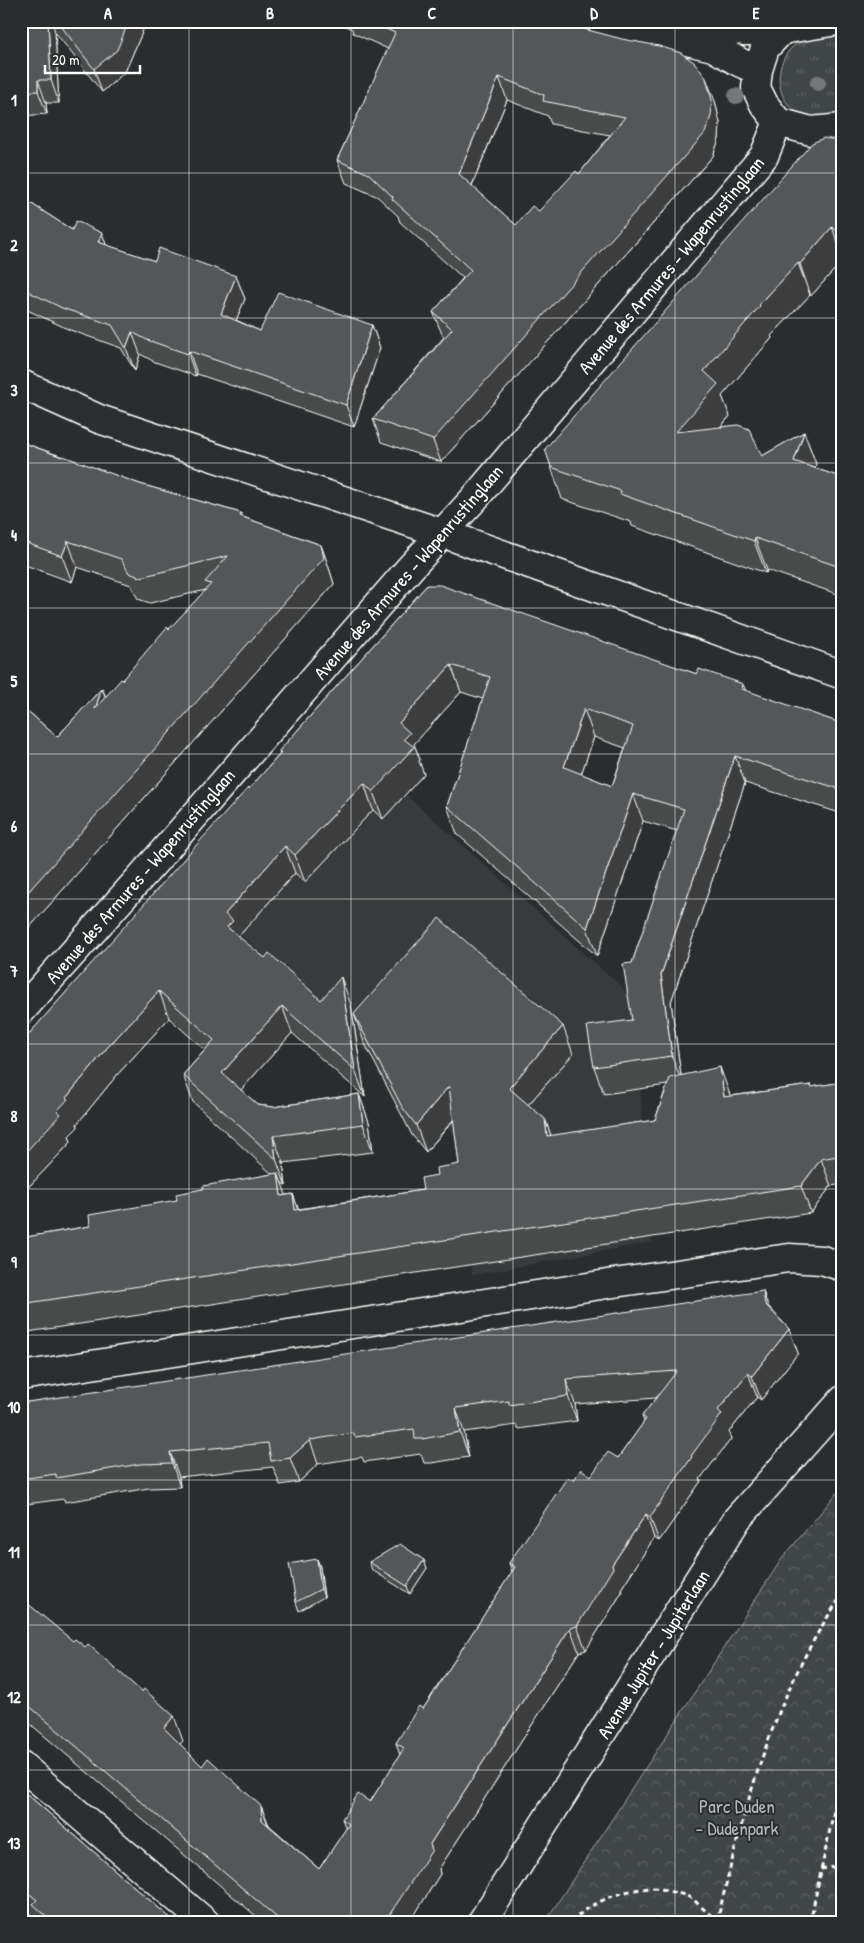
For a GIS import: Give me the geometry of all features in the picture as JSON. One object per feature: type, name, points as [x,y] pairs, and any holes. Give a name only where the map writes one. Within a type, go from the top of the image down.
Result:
[{"type":"street","points":[[601,21],[714,47],[741,63],[758,70]]},
{"type":"street","points":[[696,21],[744,31],[782,30],[837,21]]},
{"type":"street","points":[[782,30],[765,48],[758,70],[756,88],[764,104],[778,122],[811,130],[843,128]]},
{"type":"street","name":"Avenue des Armures - Wapenrustinglaan","points":[[21,1011],[163,852],[442,532],[474,499],[764,156],[778,122]]},
{"type":"street","points":[[21,384],[99,419],[442,532],[843,675]]},
{"type":"street","points":[[21,1376],[789,1258],[822,1260],[843,1267]]},
{"type":"street","name":"Avenue Jupiter - Jupiterlaan","points":[[482,1922],[737,1519],[843,1400]]},
{"type":"street","points":[[21,1765],[205,1922]]},
{"type":"path","points":[[715,1922],[739,1829],[763,1754],[796,1673],[828,1615],[843,1594]]},
{"type":"path","points":[[810,1922],[835,1806],[843,1783]]},
{"type":"path","points":[[821,1869],[843,1866]]},
{"type":"path","points":[[571,1922],[591,1906],[619,1894],[654,1888],[680,1893],[694,1899],[711,1914],[715,1922]]},
{"type":"shaded area","points":[[289,759],[361,826],[396,786],[633,997],[652,1242],[472,1275],[459,1139],[185,882]]},
{"type":"green space","points":[[843,34],[843,113],[809,117],[796,112],[787,103],[781,92],[779,80],[785,56],[794,46],[809,37]]},
{"type":"green space","name":"Parc Duden - Dudenpark","points":[[843,1486],[843,1922],[545,1922],[781,1560]]},
{"type":"building","points":[[21,21],[48,21],[51,80],[38,80],[38,91],[21,92]]},
{"type":"building","points":[[57,21],[129,21],[117,50],[94,69]]},
{"type":"building","points":[[369,21],[549,21],[567,29],[569,25],[681,53],[695,63],[706,78],[712,100],[711,116],[705,133],[433,440],[373,419],[452,329],[433,312],[471,270],[392,199],[393,197],[369,174],[337,160],[395,33]],"holes":[[[499,77],[544,95],[543,101],[625,117],[579,174],[576,171],[539,211],[532,206],[516,225],[459,174]]]},
{"type":"building","points":[[824,138],[843,141],[843,237],[832,227],[800,264],[798,263],[759,305],[704,371],[718,384],[676,432],[738,425],[749,429],[762,456],[804,432],[794,461],[843,478],[843,568],[755,538],[754,541],[620,494],[621,491],[551,467],[545,449],[812,143]]},
{"type":"building","points":[[21,197],[72,230],[76,221],[102,233],[98,242],[155,261],[159,248],[236,276],[221,314],[260,331],[278,292],[372,325],[346,405],[189,351],[188,354],[147,340],[132,332],[126,348],[112,325],[62,308],[21,288]]},
{"type":"building","points":[[21,442],[140,484],[241,513],[240,516],[321,545],[324,558],[21,900],[21,705],[57,737],[102,688],[95,709],[167,627],[169,629],[211,584],[205,582],[228,556],[140,577],[129,573],[121,559],[68,541],[62,556],[21,541]]},
{"type":"building","points":[[427,585],[440,585],[697,674],[699,669],[743,684],[742,689],[843,724],[843,790],[735,756],[661,975],[672,1056],[594,1067],[587,1026],[632,1020],[623,964],[632,963],[684,809],[633,794],[587,928],[447,806],[490,677],[451,665],[399,723],[410,733],[404,739],[414,747],[373,792],[364,783],[295,855],[285,846],[225,914],[233,921],[227,927],[265,958],[269,953],[321,1000],[341,977],[355,1070],[282,1006],[222,1073],[258,1105],[273,1107],[359,1094],[363,1124],[273,1136],[276,1159],[183,1075],[214,1040],[159,991],[107,1048],[66,1098],[68,1099],[57,1111],[61,1114],[21,1157],[21,1043],[199,842],[281,753],[279,751]],"holes":[[[584,709],[633,726],[612,786],[564,767]]]},
{"type":"building","points":[[439,918],[563,1026],[509,1088],[545,1119],[547,1136],[655,1120],[670,1078],[720,1067],[724,1097],[843,1082],[843,1155],[821,1159],[801,1186],[21,1304],[21,1238],[90,1226],[89,1215],[177,1200],[176,1194],[203,1189],[203,1186],[278,1173],[281,1196],[293,1194],[295,1210],[423,1190],[421,1178],[437,1175],[436,1168],[459,1164],[449,1086],[416,1125],[402,1107],[354,1014]]},
{"type":"building","points":[[763,1291],[765,1304],[789,1329],[752,1376],[748,1373],[718,1410],[722,1414],[650,1517],[646,1514],[612,1565],[613,1568],[577,1626],[570,1628],[430,1844],[432,1850],[390,1914],[383,1916],[379,1922],[282,1922],[21,1699],[21,1598],[73,1641],[75,1639],[85,1647],[88,1644],[142,1692],[144,1689],[174,1716],[164,1728],[202,1766],[208,1758],[261,1806],[262,1820],[319,1869],[349,1824],[342,1819],[358,1794],[370,1802],[404,1748],[396,1743],[419,1706],[423,1709],[515,1567],[509,1563],[567,1478],[574,1480],[581,1469],[591,1476],[608,1452],[618,1458],[646,1419],[642,1416],[677,1371],[566,1379],[568,1396],[509,1405],[509,1401],[456,1408],[460,1432],[422,1439],[415,1439],[414,1429],[355,1437],[354,1433],[310,1440],[290,1458],[271,1461],[268,1443],[170,1452],[172,1463],[140,1464],[56,1478],[56,1474],[21,1479],[21,1403]]},
{"type":"building","points":[[400,1544],[424,1560],[407,1586],[369,1562]]},
{"type":"building","points":[[317,1559],[321,1589],[296,1602],[289,1564]]},
{"type":"building","points":[[21,1789],[175,1922],[59,1922],[57,1920],[53,1922],[33,1904],[37,1900],[21,1887]]}]
